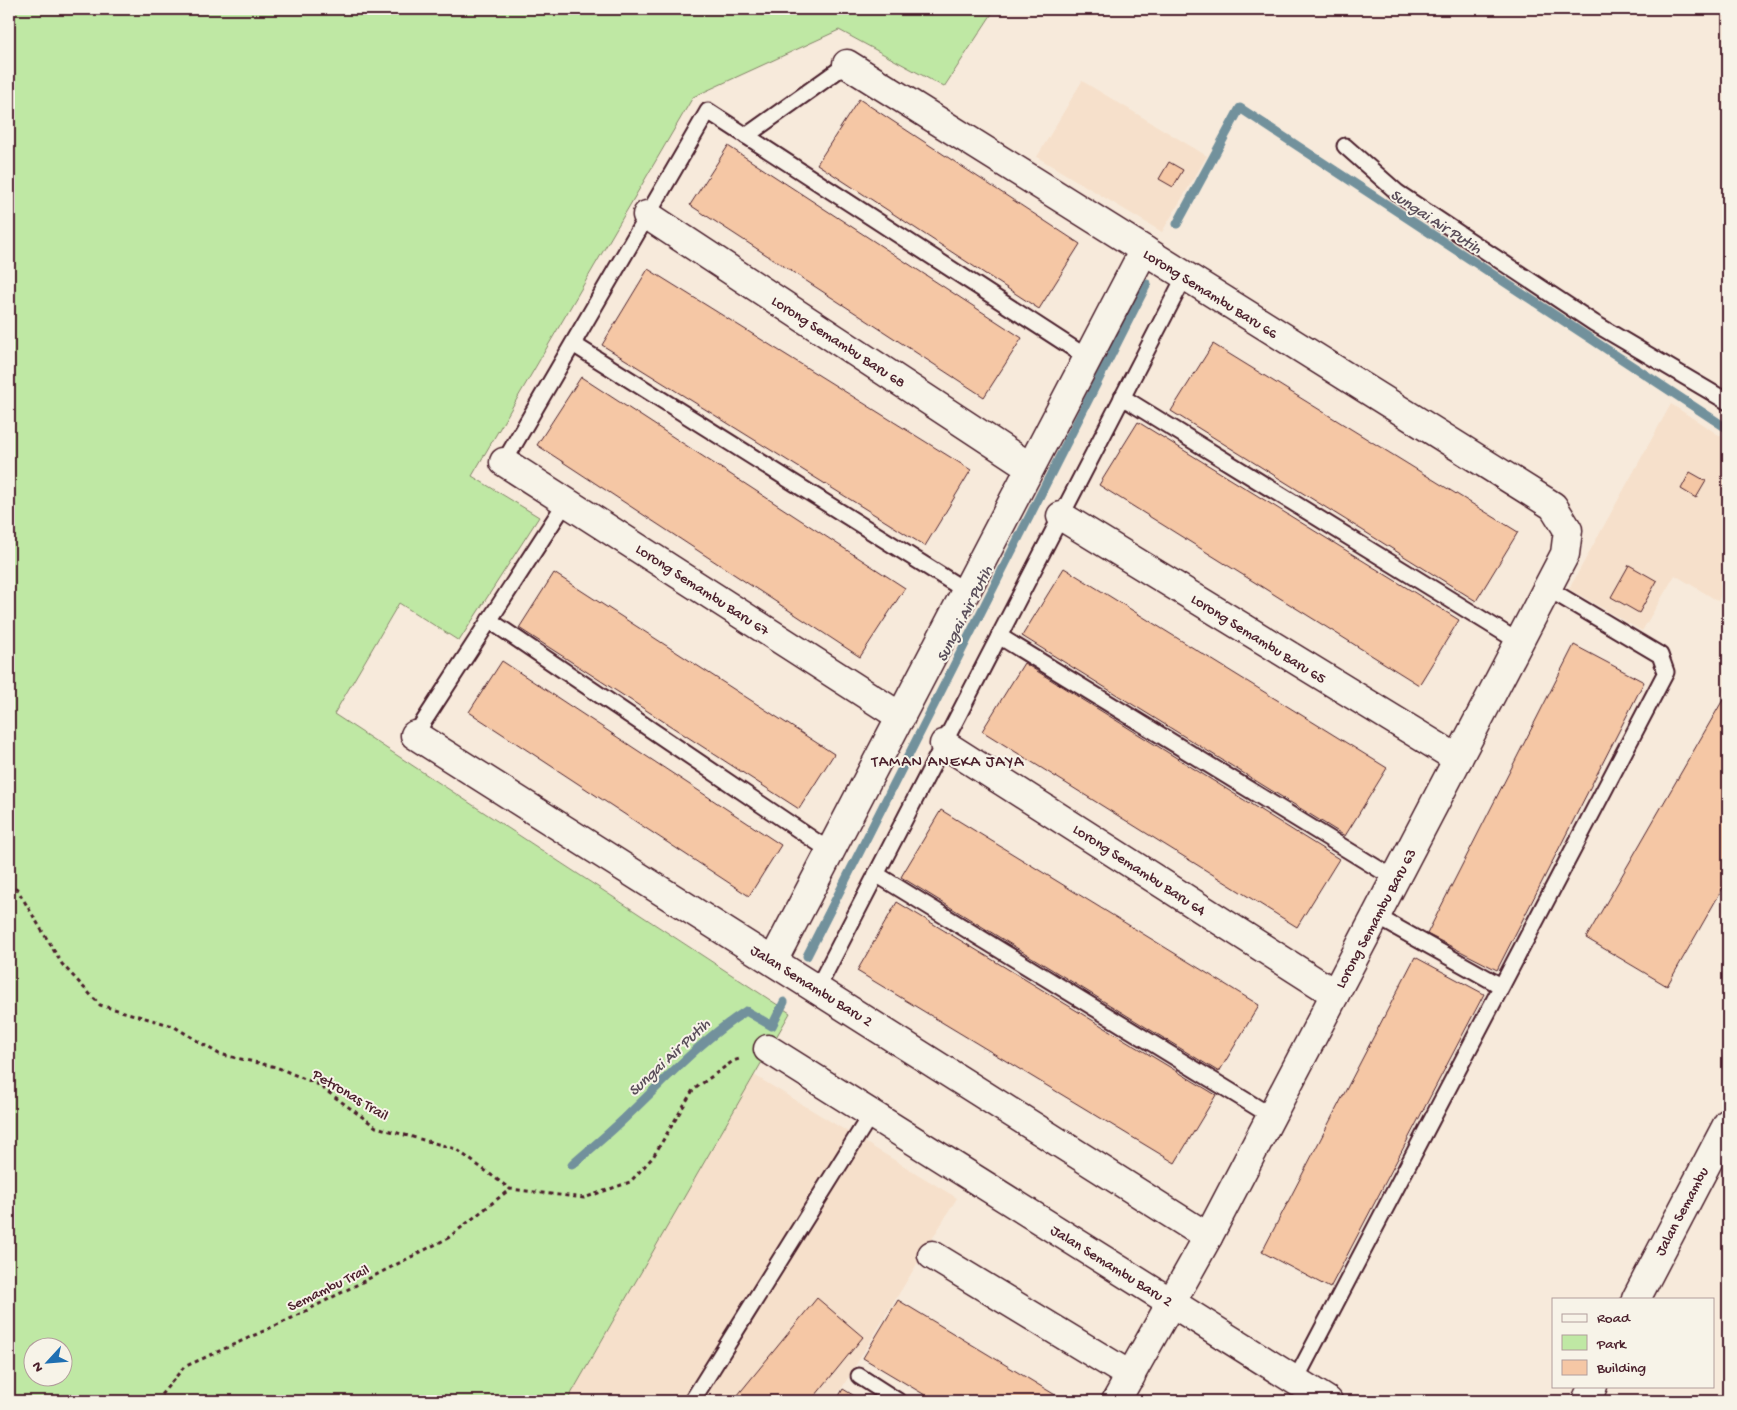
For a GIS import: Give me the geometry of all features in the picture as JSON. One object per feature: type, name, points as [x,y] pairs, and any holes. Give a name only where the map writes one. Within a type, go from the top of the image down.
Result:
[{"type":"street","name":"Lorong Semambu Baru 66","points":[[846,64],[1553,506],[1568,530]]},
{"type":"street","name":"Lorong Semambu Baru 68","points":[[648,215],[1030,467]]},
{"type":"street","points":[[773,961],[1144,250]]},
{"type":"street","name":"Lorong Semambu Baru 67","points":[[504,462],[901,716]]},
{"type":"street","name":"Lorong Semambu Baru 65","points":[[1061,516],[1458,759]]},
{"type":"street","name":"Lorong Semambu Baru 63","points":[[1116,1401],[1208,1237],[1565,554],[1568,530]]},
{"type":"street","name":"Jalan Semambu Baru 2","points":[[416,735],[1208,1237]]},
{"type":"street","name":"Lorong Semambu Baru 64","points":[[944,744],[1335,994]]},
{"type":"street","name":"Jalan Semambu Baru 2","points":[[768,1049],[1328,1401]]},
{"type":"street","name":"Jalan Semambu","points":[[1637,1298],[1728,1123]]},
{"type":"street","points":[[932,1255],[1131,1376]]},
{"type":"street","points":[[1586,1401],[1592,1388]]},
{"type":"lane","points":[[746,136],[846,64]]},
{"type":"lane","points":[[504,462],[708,111],[1088,358]]},
{"type":"lane","points":[[1345,146],[1398,192],[1594,322],[1728,402]]},
{"type":"lane","points":[[817,989],[1185,276]]},
{"type":"lane","points":[[573,344],[966,591]]},
{"type":"lane","points":[[1122,397],[1519,642]]},
{"type":"lane","points":[[416,735],[566,502]]},
{"type":"lane","points":[[1295,1381],[1666,672],[1660,655],[1547,588]]},
{"type":"lane","points":[[489,620],[830,851]]},
{"type":"lane","points":[[999,636],[1395,879]]},
{"type":"lane","points":[[876,874],[1271,1116]]},
{"type":"lane","points":[[1376,916],[1501,986]]},
{"type":"lane","points":[[692,1401],[871,1114]]},
{"type":"lane","points":[[859,1376],[898,1401]]},
{"type":"path","name":"Petronas Trail","points":[[9,883],[17,890],[62,964],[100,1005],[173,1026],[219,1054],[276,1067],[317,1084],[376,1127],[456,1149],[510,1189],[584,1198],[630,1182],[653,1157],[694,1090],[733,1061],[768,1049]]},
{"type":"path","name":"Semambu Trail","points":[[156,1401],[184,1367],[288,1320],[448,1238],[510,1189]]},
{"type":"shaded area","points":[[1082,81],[1207,156],[1162,232],[1037,157]]},
{"type":"shaded area","points":[[1671,404],[1728,441],[1728,582],[1718,601],[1675,575],[1642,631],[1569,589]]},
{"type":"shaded area","points":[[754,1075],[957,1198],[834,1401],[567,1401]]},
{"type":"green space","points":[[9,9],[995,9],[944,87],[839,30],[693,97],[472,476],[539,517],[459,641],[399,603],[334,714],[790,1013],[567,1401],[9,1401]]},
{"type":"building","points":[[859,99],[1080,244],[1039,309],[817,164]]},
{"type":"building","points":[[728,146],[1022,338],[984,397],[690,205]]},
{"type":"building","points":[[1169,162],[1183,170],[1173,187],[1159,179]]},
{"type":"building","points":[[648,269],[971,470],[925,546],[602,345]]},
{"type":"building","points":[[1213,344],[1518,532],[1476,601],[1171,411]]},
{"type":"building","points":[[581,377],[905,588],[860,657],[537,445]]},
{"type":"building","points":[[1138,422],[1459,620],[1419,685],[1099,485]]},
{"type":"building","points":[[1690,472],[1706,481],[1696,498],[1681,489]]},
{"type":"building","points":[[1629,565],[1657,581],[1639,613],[1611,597]]},
{"type":"building","points":[[1064,568],[1387,768],[1345,836],[1022,636]]},
{"type":"building","points":[[554,573],[834,754],[799,809],[519,628]]},
{"type":"building","points":[[1574,645],[1644,682],[1497,970],[1427,934]]},
{"type":"building","points":[[502,661],[781,845],[749,896],[469,712]]},
{"type":"building","points":[[1024,663],[1339,859],[1297,927],[982,731]]},
{"type":"building","points":[[1728,691],[1728,879],[1667,986],[1586,938]]},
{"type":"building","points":[[941,810],[1259,1005],[1219,1072],[901,877]]},
{"type":"building","points":[[897,902],[1216,1095],[1175,1163],[857,971]]},
{"type":"building","points":[[1415,957],[1484,994],[1330,1288],[1262,1252]]},
{"type":"building","points":[[817,1298],[863,1337],[811,1401],[733,1401]]},
{"type":"building","points":[[898,1300],[1057,1396],[1053,1401],[935,1401],[863,1358]]},
{"type":"building","points":[[843,1389],[863,1401],[836,1401]]},
{"type":"waterway","name":"Sungai Air Putih","points":[[1177,224],[1240,108],[1728,429]]},
{"type":"waterway","name":"Sungai Air Putih","points":[[807,956],[1147,284]]},
{"type":"waterway","name":"Sungai Air Putih","points":[[572,1165],[621,1122],[714,1034],[746,1011],[772,1026],[784,1002]]},
{"type":"district","name":"TAMAN ANEKA JAYA","points":[[948,760]]}]
